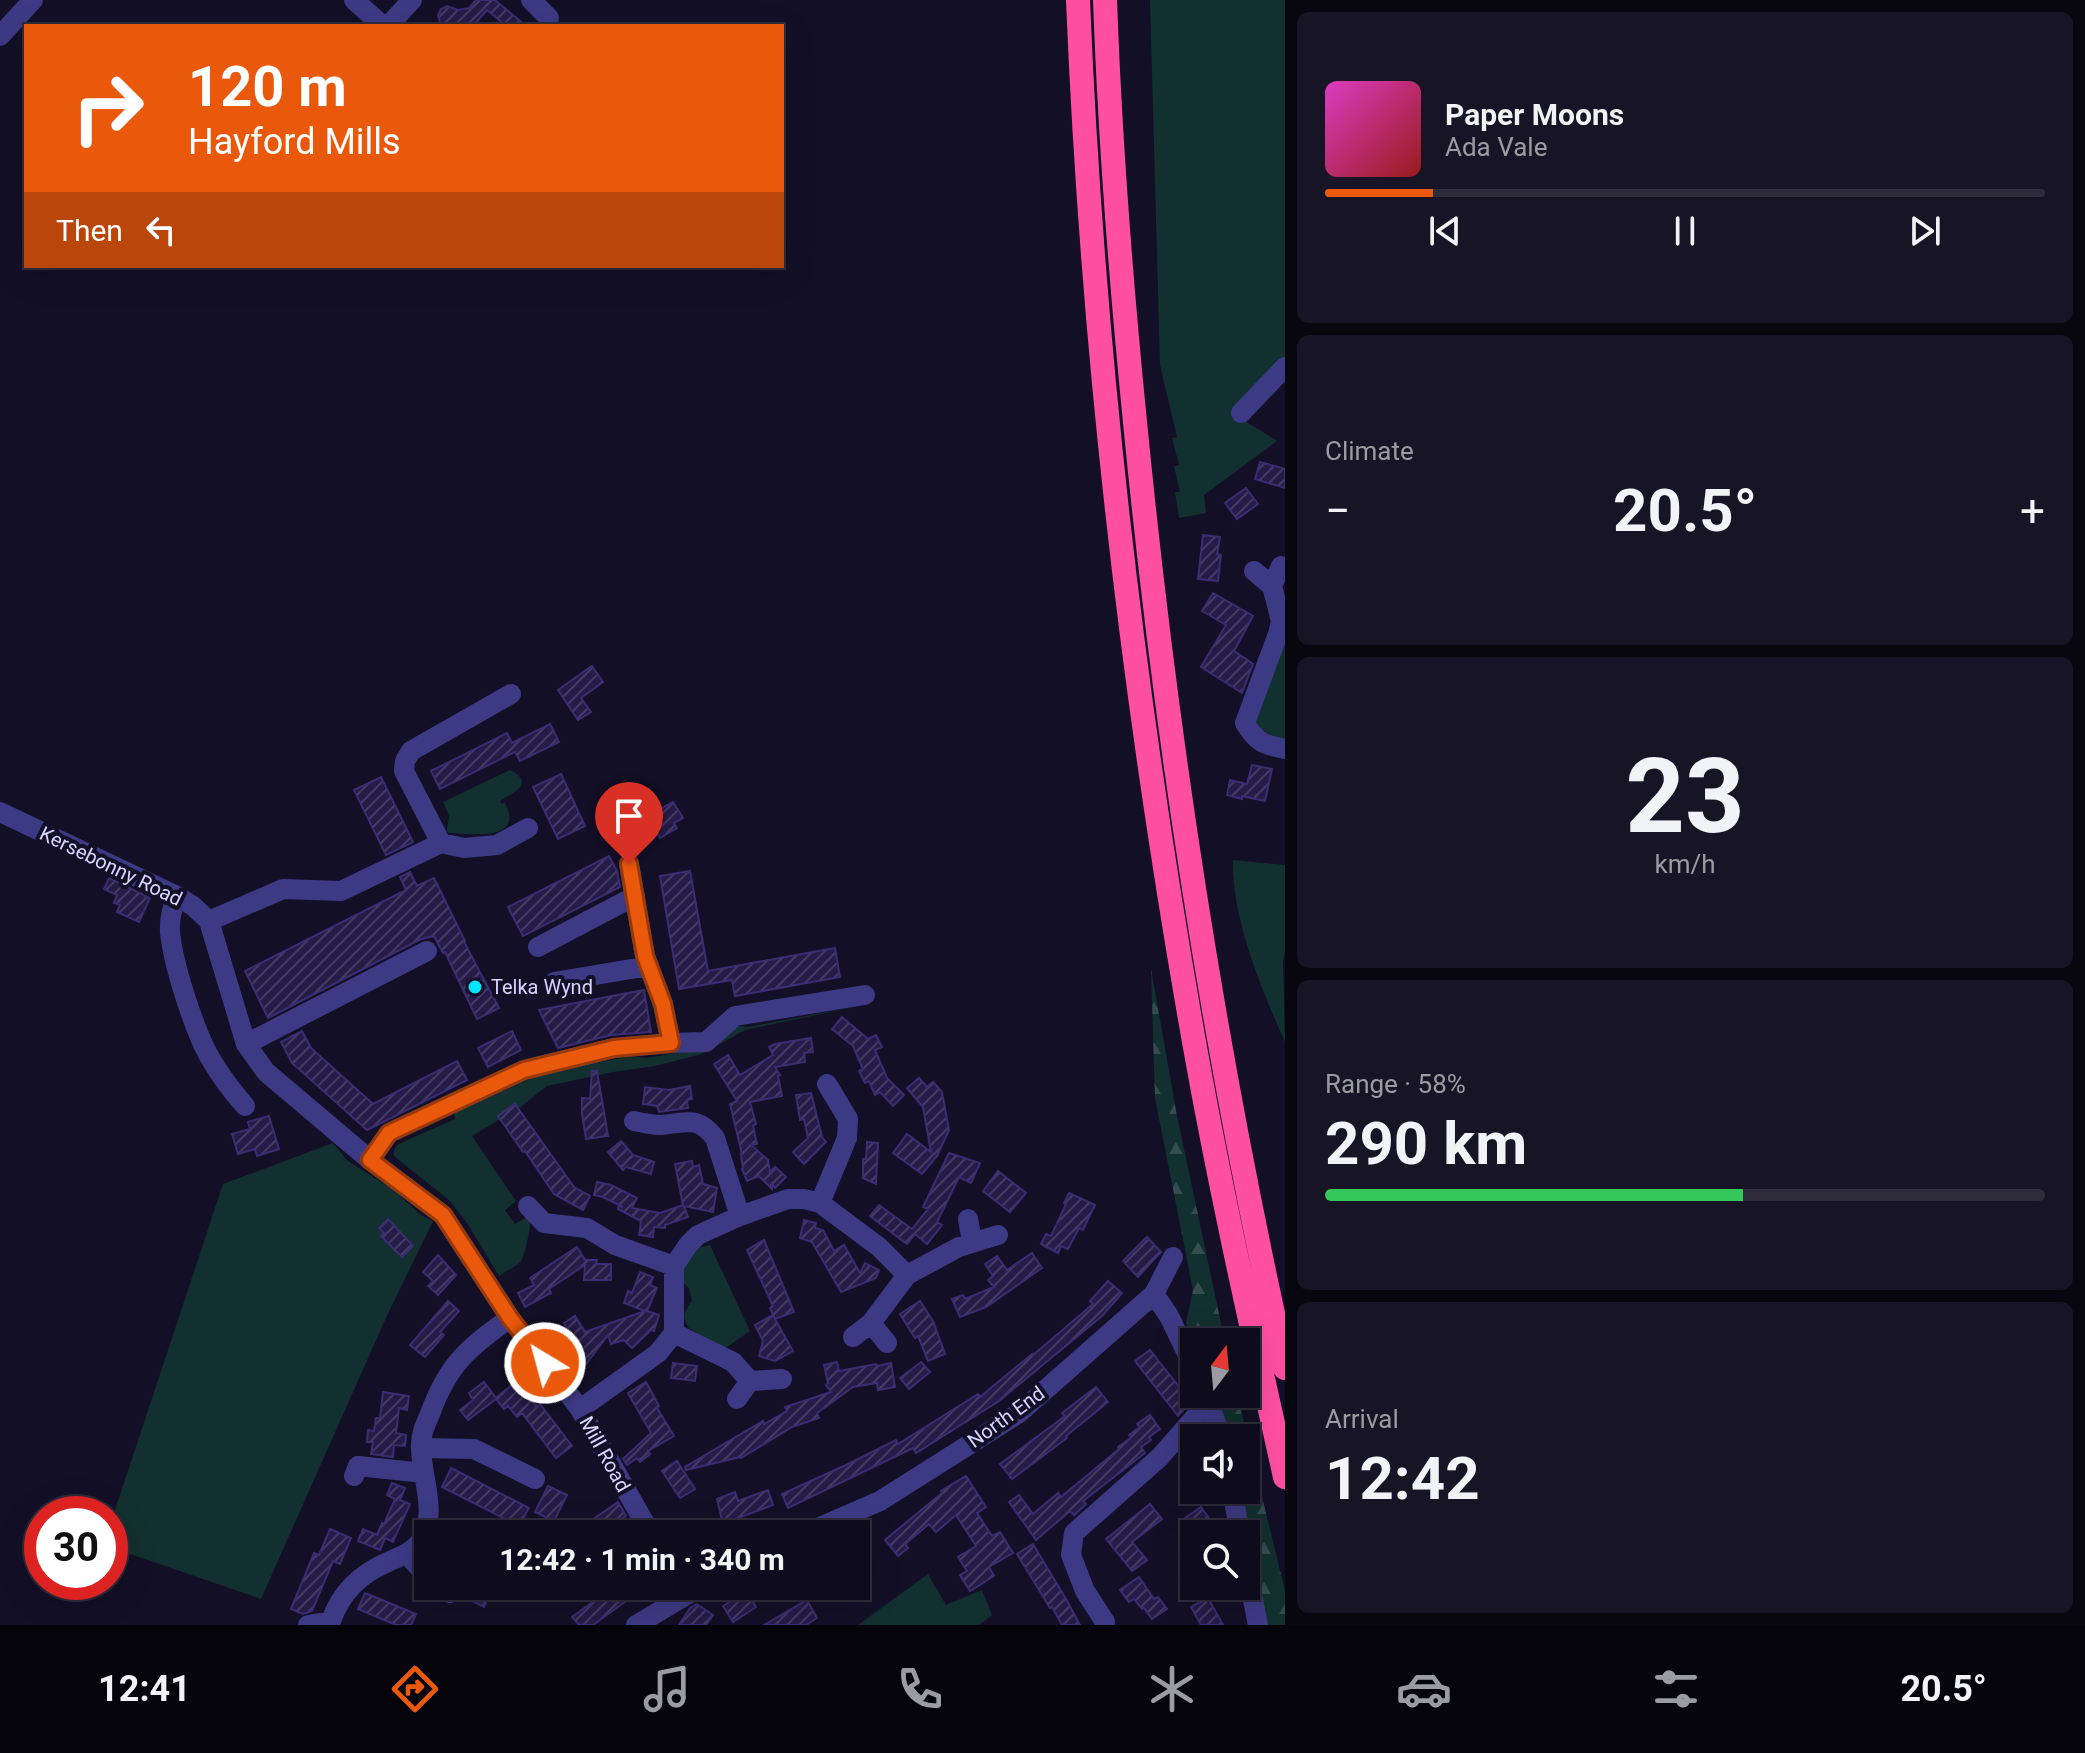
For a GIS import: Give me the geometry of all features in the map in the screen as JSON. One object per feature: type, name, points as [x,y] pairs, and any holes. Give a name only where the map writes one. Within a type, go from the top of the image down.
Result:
[{"type":"highway","points":[[1078,0],[1099,319],[1122,549],[1154,793],[1193,1036],[1240,1278],[1285,1477]]},
{"type":"highway","points":[[1105,0],[1123,300],[1147,544],[1179,788],[1217,1030],[1263,1272],[1285,1368]]},
{"type":"street","points":[[0,36],[33,0]]},
{"type":"street","points":[[354,0],[384,24]]},
{"type":"street","points":[[388,24],[412,0]]},
{"type":"street","points":[[528,6],[549,18]]},
{"type":"street","points":[[1241,413],[1285,367]]},
{"type":"street","points":[[1272,586],[1281,566]]},
{"type":"street","points":[[1254,571],[1272,586],[1282,635],[1245,723],[1254,739],[1285,749]]},
{"type":"street","points":[[441,843],[404,771],[405,761],[411,751],[511,694]]},
{"type":"street","name":"Kersebonny Road","points":[[0,812],[177,896],[209,921]]},
{"type":"street","points":[[527,825],[497,845],[464,848],[441,843],[341,891],[283,889],[209,921],[246,1044],[266,1072],[370,1160],[389,1133],[524,1070],[614,1048],[706,1042],[735,1016],[865,995]]},
{"type":"street","points":[[629,864],[645,956],[663,1004],[671,1043]]},
{"type":"street","points":[[177,896],[171,911],[170,932],[190,1008],[210,1059],[245,1106]]},
{"type":"street","points":[[538,947],[635,896]]},
{"type":"street","points":[[246,1044],[427,951]]},
{"type":"street","points":[[554,982],[649,966]]},
{"type":"street","points":[[820,1203],[847,1138],[848,1119],[827,1084]]},
{"type":"street","points":[[634,1121],[655,1125],[698,1122],[708,1129],[715,1138],[740,1216]]},
{"type":"street","name":"Mill Road","points":[[370,1160],[443,1215],[510,1318],[580,1409],[643,1520]]},
{"type":"street","points":[[580,1409],[658,1353],[674,1333],[674,1266],[698,1235],[740,1216],[788,1199],[820,1203],[879,1247],[907,1275]]},
{"type":"street","points":[[528,1206],[540,1231],[587,1228],[615,1245],[674,1266]]},
{"type":"street","points":[[968,1219],[972,1242]]},
{"type":"street","points":[[853,1337],[871,1323],[907,1275],[959,1247],[998,1235]]},
{"type":"street","name":"North End","points":[[836,1520],[880,1501],[1019,1413],[1154,1294],[1173,1257]]},
{"type":"street","points":[[1154,1294],[1180,1339]]},
{"type":"street","points":[[308,1625],[336,1623],[337,1605],[346,1591],[373,1568],[407,1554],[418,1545],[425,1532],[430,1503],[421,1436],[448,1372],[481,1338],[510,1318]]},
{"type":"street","points":[[871,1323],[887,1343]]},
{"type":"street","points":[[674,1333],[733,1362],[750,1381]]},
{"type":"street","points":[[750,1381],[782,1379]]},
{"type":"street","points":[[737,1399],[750,1381]]},
{"type":"street","points":[[1105,1622],[1085,1591],[1071,1555],[1074,1533],[1160,1457],[1199,1408]]},
{"type":"street","points":[[421,1448],[474,1449],[535,1479]]},
{"type":"street","points":[[354,1476],[358,1466],[424,1473]]},
{"type":"street","points":[[407,1554],[414,1562]]},
{"type":"street","points":[[636,1625],[674,1600]]},
{"type":"street","points":[[1253,1600],[1258,1625]]},
{"type":"green space","points":[[1150,0],[1285,0],[1285,357],[1234,414],[1277,441],[1204,495],[1206,513],[1179,518],[1175,492],[1180,492],[1174,466],[1179,465],[1172,438],[1177,437],[1160,365]]},
{"type":"green space","points":[[1285,640],[1285,740],[1264,731],[1256,721]]},
{"type":"green space","points":[[510,770],[518,775],[522,783],[500,801],[501,804],[505,803],[509,816],[508,824],[502,830],[481,834],[447,831],[449,816],[443,802]]},
{"type":"green space","points":[[1233,860],[1285,865],[1285,1042],[1258,977],[1243,929],[1237,905]]},
{"type":"green space","points":[[1151,969],[1177,1116],[1222,1328],[1188,1328],[1186,1323],[1193,1290],[1155,1098]]},
{"type":"green space","points":[[864,1005],[745,1030],[702,1054],[547,1086],[519,1108],[472,1136],[516,1201],[505,1210],[515,1224],[527,1217],[530,1222],[521,1261],[499,1276],[449,1200],[394,1156],[399,1144],[455,1119],[454,1113],[530,1079],[593,1059],[597,1063],[631,1056],[646,1058],[682,1052],[736,1026],[748,1027]]},
{"type":"green space","points":[[333,1143],[348,1161],[394,1190],[421,1215],[433,1221],[385,1320],[261,1599],[128,1553],[128,1496],[120,1496],[223,1184]]},
{"type":"green space","points":[[710,1245],[750,1331],[724,1349],[689,1328],[685,1317],[692,1301],[689,1288],[680,1280],[686,1263],[697,1248]]},
{"type":"green space","points":[[1218,1408],[1240,1408],[1244,1424],[1222,1424]]},
{"type":"green space","points":[[1260,1488],[1285,1591],[1285,1625],[1263,1625],[1258,1600],[1260,1520],[1242,1520],[1239,1504],[1260,1504]]},
{"type":"green space","points":[[928,1574],[946,1605],[982,1590],[992,1615],[979,1625],[858,1625]]},
{"type":"building","points":[[476,0],[495,0],[524,24],[504,24],[487,10],[475,24],[440,24],[438,15],[441,9],[447,6],[458,10],[469,8]]},
{"type":"building","points":[[1260,462],[1285,469],[1285,488],[1255,479]]},
{"type":"building","points":[[1246,488],[1258,504],[1237,519],[1225,503]]},
{"type":"building","points":[[1203,535],[1220,537],[1218,581],[1198,579]]},
{"type":"building","points":[[1213,593],[1253,616],[1234,651],[1253,664],[1242,693],[1201,667],[1226,625],[1202,611]]},
{"type":"building","points":[[592,666],[603,682],[581,698],[591,712],[578,720],[558,690]]},
{"type":"building","points":[[550,724],[559,742],[520,761],[515,752],[440,789],[431,771],[507,733],[512,743]]},
{"type":"building","points":[[1252,765],[1272,769],[1265,801],[1227,795],[1230,780],[1247,784]]},
{"type":"building","points":[[561,774],[585,826],[558,839],[533,787]]},
{"type":"building","points":[[381,777],[413,842],[386,855],[354,790]]},
{"type":"building","points":[[673,802],[683,818],[674,823],[677,828],[660,838],[657,833],[646,840],[636,823],[647,817],[644,813],[658,805],[660,809]]},
{"type":"building","points":[[609,856],[617,871],[620,887],[523,936],[508,907]]},
{"type":"building","points":[[690,871],[708,971],[835,948],[840,977],[735,996],[732,980],[679,989],[660,876]]},
{"type":"building","points":[[410,872],[417,886],[434,878],[499,1008],[477,1019],[445,952],[434,936],[421,939],[268,1018],[245,971],[406,890],[400,877]]},
{"type":"building","points":[[109,878],[150,898],[139,922],[117,912],[120,905],[114,903],[117,895],[104,889]]},
{"type":"building","points":[[644,990],[651,1032],[611,1035],[558,1048],[539,1010]]},
{"type":"building","points":[[842,1017],[868,1039],[876,1035],[882,1047],[875,1050],[887,1078],[904,1095],[893,1106],[880,1092],[875,1095],[869,1081],[865,1083],[859,1071],[863,1069],[853,1046],[832,1029]]},
{"type":"building","points":[[302,1031],[311,1048],[373,1104],[457,1061],[467,1080],[367,1130],[292,1063],[281,1042]]},
{"type":"building","points":[[512,1031],[521,1050],[488,1067],[478,1048]]},
{"type":"building","points":[[811,1038],[813,1052],[804,1053],[805,1062],[775,1067],[780,1075],[782,1096],[750,1102],[757,1144],[751,1145],[768,1160],[770,1172],[775,1167],[786,1177],[775,1188],[772,1184],[772,1189],[759,1176],[747,1181],[730,1104],[737,1101],[714,1064],[728,1055],[740,1075],[773,1055],[769,1047]]},
{"type":"building","points":[[592,1071],[597,1071],[608,1136],[586,1139],[582,1098],[590,1099]]},
{"type":"building","points":[[919,1078],[927,1087],[933,1082],[942,1092],[949,1130],[937,1156],[922,1174],[893,1153],[907,1134],[931,1152],[923,1107],[907,1088]]},
{"type":"building","points":[[690,1086],[692,1099],[687,1100],[688,1108],[659,1112],[657,1106],[643,1104],[645,1087],[669,1090]]},
{"type":"building","points":[[811,1093],[826,1142],[804,1164],[793,1152],[808,1138],[804,1119],[800,1120],[796,1095]]},
{"type":"building","points":[[515,1104],[574,1187],[590,1196],[583,1210],[554,1194],[498,1116]]},
{"type":"building","points":[[269,1116],[279,1149],[257,1156],[255,1149],[238,1154],[232,1134],[250,1129],[248,1122]]},
{"type":"building","points":[[621,1141],[633,1155],[654,1162],[651,1174],[626,1167],[623,1170],[608,1152]]},
{"type":"building","points":[[867,1142],[878,1143],[876,1184],[863,1178]]},
{"type":"building","points":[[949,1153],[980,1163],[971,1183],[959,1177],[937,1222],[942,1225],[927,1244],[915,1234],[907,1244],[870,1216],[879,1205],[912,1229],[928,1209],[923,1207]]},
{"type":"building","points":[[692,1161],[693,1167],[699,1165],[703,1184],[717,1188],[713,1212],[684,1206],[688,1217],[665,1225],[665,1228],[654,1227],[653,1237],[639,1235],[641,1221],[618,1209],[619,1206],[623,1207],[594,1195],[597,1182],[611,1185],[637,1198],[632,1208],[660,1213],[683,1205],[675,1164]]},
{"type":"building","points":[[998,1171],[1026,1193],[1010,1212],[983,1191]]},
{"type":"building","points":[[1069,1193],[1095,1205],[1083,1230],[1079,1228],[1068,1249],[1061,1246],[1058,1253],[1041,1244],[1046,1234],[1051,1236]]},
{"type":"building","points":[[388,1219],[413,1246],[402,1257],[381,1236],[384,1233],[379,1228]]},
{"type":"building","points":[[804,1220],[816,1223],[815,1228],[823,1230],[834,1251],[844,1245],[860,1273],[865,1263],[879,1270],[876,1278],[841,1292],[812,1242],[800,1238]]},
{"type":"building","points":[[1147,1237],[1161,1252],[1138,1277],[1123,1261]]},
{"type":"building","points":[[764,1240],[794,1312],[775,1319],[770,1308],[773,1306],[747,1250]]},
{"type":"building","points":[[577,1247],[585,1260],[611,1264],[611,1280],[584,1280],[585,1265],[549,1289],[551,1293],[525,1307],[518,1293],[534,1285],[530,1278]]},
{"type":"building","points":[[1032,1253],[1042,1268],[986,1307],[960,1317],[952,1299],[963,1295],[965,1299],[994,1287],[988,1280],[993,1276],[985,1264],[997,1256],[1007,1270]]},
{"type":"building","points":[[438,1255],[456,1275],[438,1295],[428,1286],[433,1281],[423,1272]]},
{"type":"building","points":[[640,1272],[653,1277],[650,1285],[657,1288],[647,1311],[659,1315],[654,1331],[651,1330],[632,1348],[624,1340],[611,1344],[608,1335],[584,1367],[579,1364],[574,1370],[561,1360],[576,1340],[564,1323],[575,1316],[585,1332],[645,1311],[624,1303],[628,1291],[632,1293]]},
{"type":"building","points":[[1108,1281],[1122,1293],[1102,1316],[999,1401],[916,1453],[913,1448],[788,1508],[782,1494],[896,1440],[898,1444],[978,1394],[980,1397],[1093,1304],[1090,1301]]},
{"type":"building","points":[[448,1301],[459,1311],[440,1332],[444,1335],[425,1357],[410,1345]]},
{"type":"building","points":[[920,1301],[933,1321],[945,1354],[928,1361],[918,1336],[915,1338],[900,1314]]},
{"type":"building","points":[[773,1315],[793,1351],[775,1361],[759,1356],[763,1341],[755,1325]]},
{"type":"building","points":[[1150,1350],[1180,1388],[1180,1408],[1185,1408],[1178,1416],[1135,1361]]},
{"type":"building","points":[[837,1362],[839,1371],[891,1363],[895,1387],[878,1390],[877,1383],[853,1387],[817,1413],[819,1418],[792,1427],[741,1458],[686,1470],[685,1467],[763,1421],[764,1424],[787,1411],[785,1407],[831,1392],[826,1385],[824,1365]]},
{"type":"building","points":[[921,1362],[930,1372],[909,1389],[900,1378]]},
{"type":"building","points":[[673,1363],[697,1366],[695,1381],[671,1378]]},
{"type":"building","points":[[484,1382],[496,1398],[513,1384],[521,1394],[524,1391],[537,1407],[540,1404],[572,1446],[556,1458],[522,1413],[517,1417],[508,1406],[504,1409],[496,1399],[468,1420],[460,1410],[473,1400],[469,1393]]},
{"type":"building","points":[[646,1382],[674,1436],[648,1451],[650,1454],[640,1462],[637,1458],[627,1465],[623,1459],[651,1433],[628,1393]]},
{"type":"building","points":[[1096,1387],[1108,1402],[1067,1438],[1012,1479],[1000,1464],[1065,1416],[1062,1413]]},
{"type":"building","points":[[383,1392],[409,1396],[407,1410],[399,1408],[396,1433],[406,1435],[405,1446],[394,1445],[393,1457],[371,1454],[373,1442],[367,1442],[368,1430],[374,1431],[376,1418],[380,1418]]},
{"type":"building","points":[[1150,1415],[1160,1429],[1141,1447],[1145,1453],[1083,1501],[1086,1504],[1074,1515],[1070,1511],[1036,1540],[1009,1502],[1019,1495],[1033,1514],[1058,1493],[1061,1497],[1131,1438],[1129,1435],[1140,1427],[1137,1424]]},
{"type":"building","points":[[677,1461],[695,1489],[680,1498],[662,1471]]},
{"type":"building","points":[[451,1468],[529,1508],[522,1520],[507,1520],[442,1487]]},
{"type":"building","points":[[966,1476],[986,1507],[977,1513],[992,1536],[1000,1532],[1013,1553],[989,1567],[994,1576],[970,1591],[960,1575],[967,1571],[958,1557],[976,1546],[956,1515],[936,1532],[929,1524],[905,1544],[908,1548],[898,1556],[885,1540],[941,1491]]},
{"type":"building","points":[[392,1483],[405,1488],[400,1500],[410,1504],[393,1542],[385,1538],[380,1550],[358,1541],[363,1529],[377,1535],[384,1524],[395,1499],[387,1495]]},
{"type":"building","points":[[548,1486],[567,1495],[554,1520],[535,1512]]},
{"type":"building","points":[[768,1490],[773,1505],[739,1520],[722,1520],[717,1499],[735,1492],[738,1501]]},
{"type":"building","points":[[618,1502],[626,1516],[620,1520],[592,1520]]},
{"type":"building","points":[[1150,1504],[1162,1519],[1132,1542],[1147,1560],[1132,1571],[1106,1539]]},
{"type":"building","points":[[1201,1507],[1210,1520],[1186,1520],[1185,1518]]},
{"type":"building","points":[[330,1529],[351,1538],[340,1564],[333,1561],[312,1611],[303,1614],[291,1609],[314,1553],[319,1555]]},
{"type":"building","points":[[1033,1544],[1080,1625],[1062,1625],[1017,1554]]},
{"type":"building","points":[[1139,1577],[1154,1599],[1158,1597],[1167,1609],[1152,1619],[1134,1599],[1129,1602],[1120,1590]]},
{"type":"building","points":[[365,1593],[416,1614],[411,1625],[396,1625],[358,1609]]},
{"type":"building","points":[[471,1600],[488,1600],[484,1607]]},
{"type":"building","points":[[596,1600],[626,1601],[593,1625],[579,1625],[572,1617]]},
{"type":"building","points":[[733,1600],[752,1600],[756,1607],[733,1622],[723,1606]]},
{"type":"building","points":[[807,1600],[817,1618],[806,1625],[764,1625]]},
{"type":"building","points":[[1209,1600],[1223,1625],[1201,1625],[1191,1607]]},
{"type":"building","points":[[697,1604],[713,1615],[706,1625],[679,1625],[690,1608]]},
{"type":"place","name":"Telka Wynd","points":[[475,987]]},
{"type":"route","points":[[545,1363],[510,1318],[443,1215],[370,1160],[389,1133],[524,1070],[614,1048],[671,1043],[663,1004],[645,956],[629,864]]}]
